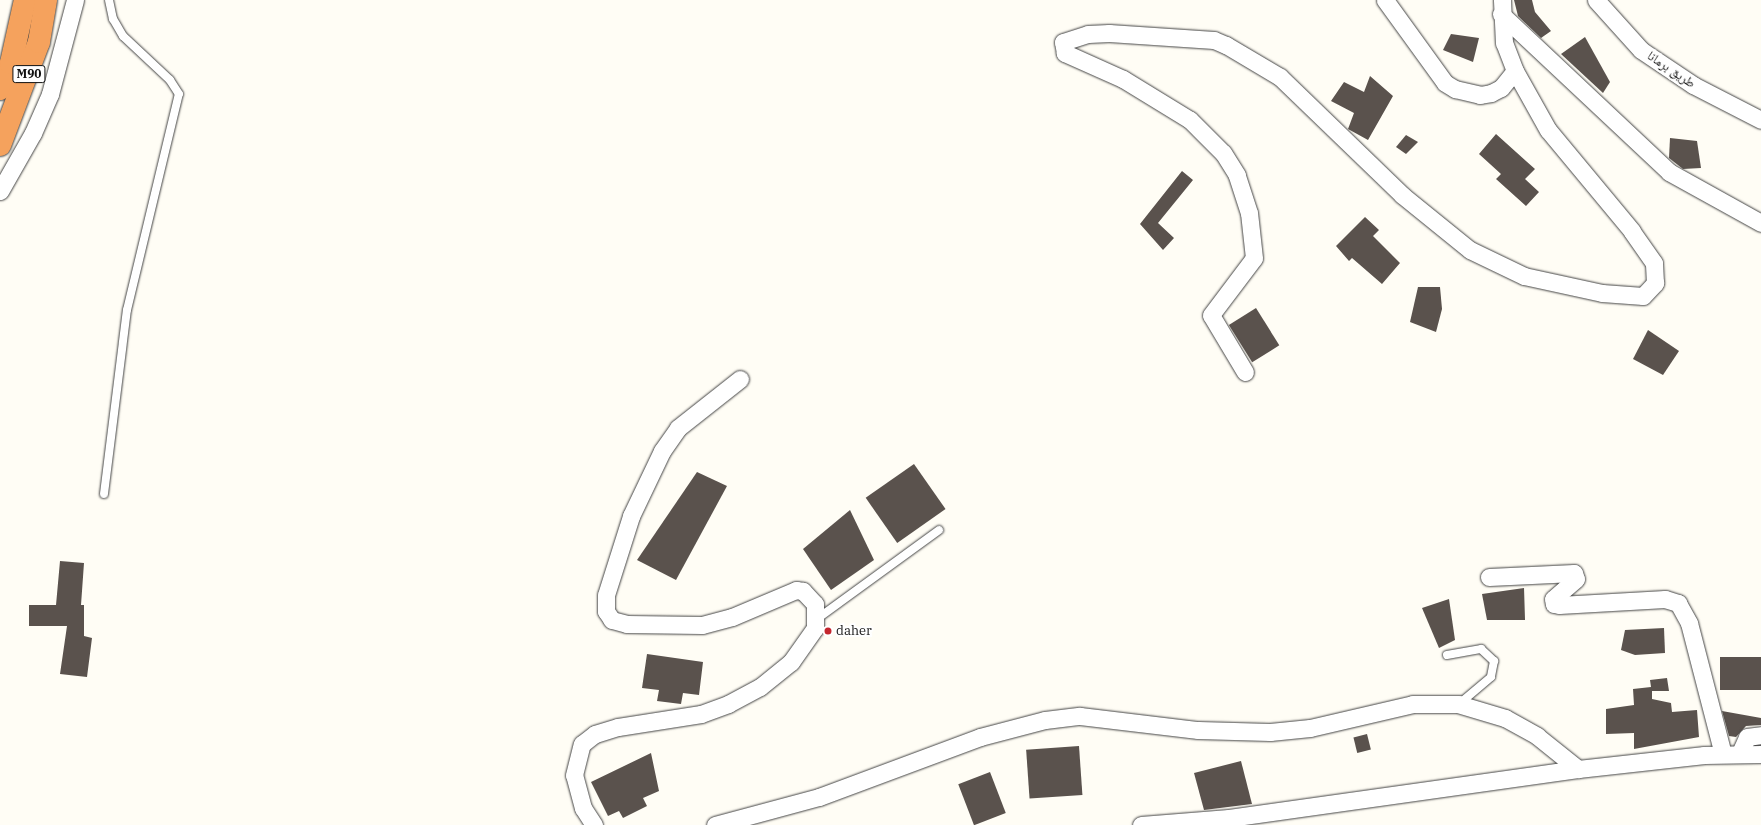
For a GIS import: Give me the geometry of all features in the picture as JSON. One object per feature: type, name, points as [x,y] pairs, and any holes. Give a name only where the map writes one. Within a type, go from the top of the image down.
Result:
[{"type":"highway","name":"M90","points":[[0,89],[10,62],[25,0]]},
{"type":"highway","name":"M90","points":[[0,145],[39,42],[46,0]]},
{"type":"street","points":[[0,190],[33,133],[50,94],[75,0]]},
{"type":"street","points":[[1385,0],[1445,83],[1454,89],[1480,95],[1491,93],[1501,88],[1516,71]]},
{"type":"street","name":"طريق برمانا","points":[[1596,0],[1621,30],[1653,58],[1730,106],[1761,120]]},
{"type":"street","points":[[1245,372],[1211,315],[1254,258],[1249,213],[1237,175],[1223,153],[1190,120],[1145,90],[1065,53],[1063,42],[1073,36],[1109,33],[1214,40],[1226,45],[1280,77],[1406,199],[1470,250],[1524,276],[1602,293],[1643,296],[1653,288],[1657,276],[1645,247],[1548,130],[1516,71],[1504,43],[1502,7]]},
{"type":"street","points":[[1502,7],[1669,172],[1761,224]]},
{"type":"street","points":[[594,825],[583,808],[574,775],[582,744],[595,734],[618,727],[701,714],[760,688],[801,650],[817,619],[810,597],[796,590],[732,617],[702,625],[627,624],[612,620],[606,611],[606,595],[631,516],[662,451],[684,424],[740,379]]},
{"type":"street","points":[[1489,577],[1574,573],[1576,579],[1553,599],[1554,604],[1559,605],[1665,599],[1678,603],[1689,623],[1723,754]]},
{"type":"street","points":[[715,825],[818,797],[980,737],[1045,720],[1080,716],[1198,730],[1270,732],[1310,728],[1413,704],[1458,704],[1505,718],[1537,736],[1578,768]]},
{"type":"street","points":[[1740,753],[1747,737],[1761,734]]},
{"type":"street","points":[[1141,825],[1229,818],[1578,768],[1723,754],[1761,754]]},
{"type":"lane","points":[[104,494],[127,310],[179,94],[170,80],[123,36],[113,19],[109,0]]},
{"type":"lane","points":[[817,619],[939,530]]},
{"type":"lane","points":[[1447,655],[1481,649],[1494,661],[1491,677],[1458,704]]},
{"type":"building","points":[[1514,0],[1532,0],[1535,12],[1551,31],[1541,38],[1518,16]]},
{"type":"building","points":[[1451,34],[1479,38],[1473,62],[1443,50]]},
{"type":"building","points":[[1585,37],[1610,82],[1603,93],[1561,54]]},
{"type":"building","points":[[1370,76],[1393,96],[1368,140],[1348,129],[1354,113],[1331,101],[1344,82],[1364,92]]},
{"type":"building","points":[[1496,134],[1535,169],[1525,179],[1539,192],[1526,206],[1496,179],[1501,174],[1479,154]]},
{"type":"building","points":[[1406,135],[1418,142],[1406,154],[1396,147]]},
{"type":"building","points":[[1670,138],[1697,141],[1701,168],[1683,169],[1669,158]]},
{"type":"building","points":[[1182,171],[1193,180],[1158,223],[1174,238],[1163,250],[1140,224]]},
{"type":"building","points":[[1365,217],[1379,230],[1373,236],[1400,263],[1382,284],[1352,258],[1349,261],[1336,246]]},
{"type":"building","points":[[1418,287],[1440,287],[1442,309],[1436,332],[1410,322]]},
{"type":"building","points":[[1256,308],[1279,345],[1252,362],[1229,325]]},
{"type":"building","points":[[1648,330],[1679,351],[1663,375],[1633,359]]},
{"type":"building","points":[[914,464],[946,509],[897,543],[866,498]]},
{"type":"building","points":[[697,472],[727,486],[676,580],[637,560]]},
{"type":"building","points":[[850,510],[874,560],[831,590],[803,549]]},
{"type":"building","points":[[60,561],[84,563],[81,605],[84,605],[84,636],[92,638],[87,677],[60,674],[67,626],[29,626],[29,605],[56,605]]},
{"type":"building","points":[[1524,588],[1525,620],[1487,620],[1482,594]]},
{"type":"building","points":[[1449,599],[1455,640],[1439,648],[1422,608]]},
{"type":"building","points":[[1664,628],[1665,653],[1635,655],[1621,650],[1625,630]]},
{"type":"building","points":[[647,654],[703,662],[699,695],[683,693],[681,704],[657,701],[659,690],[642,688]]},
{"type":"building","points":[[1720,657],[1761,657],[1761,690],[1720,690]]},
{"type":"building","points":[[1667,678],[1669,691],[1652,691],[1652,699],[1671,703],[1672,712],[1697,710],[1699,737],[1634,749],[1634,733],[1606,734],[1606,709],[1634,705],[1633,689],[1651,687],[1650,680]]},
{"type":"building","points":[[1722,711],[1761,718],[1761,725],[1746,726],[1736,737],[1729,736]]},
{"type":"building","points":[[1367,734],[1371,750],[1357,753],[1353,737]]},
{"type":"building","points":[[1079,746],[1082,795],[1030,799],[1026,750]]},
{"type":"building","points":[[651,753],[659,791],[643,798],[647,806],[623,818],[619,811],[608,816],[591,782]]},
{"type":"building","points":[[1241,761],[1252,804],[1204,810],[1194,773]]},
{"type":"building","points":[[990,772],[1006,813],[974,825],[958,784]]},
{"type":"place","name":"daher","points":[[828,631]]}]
